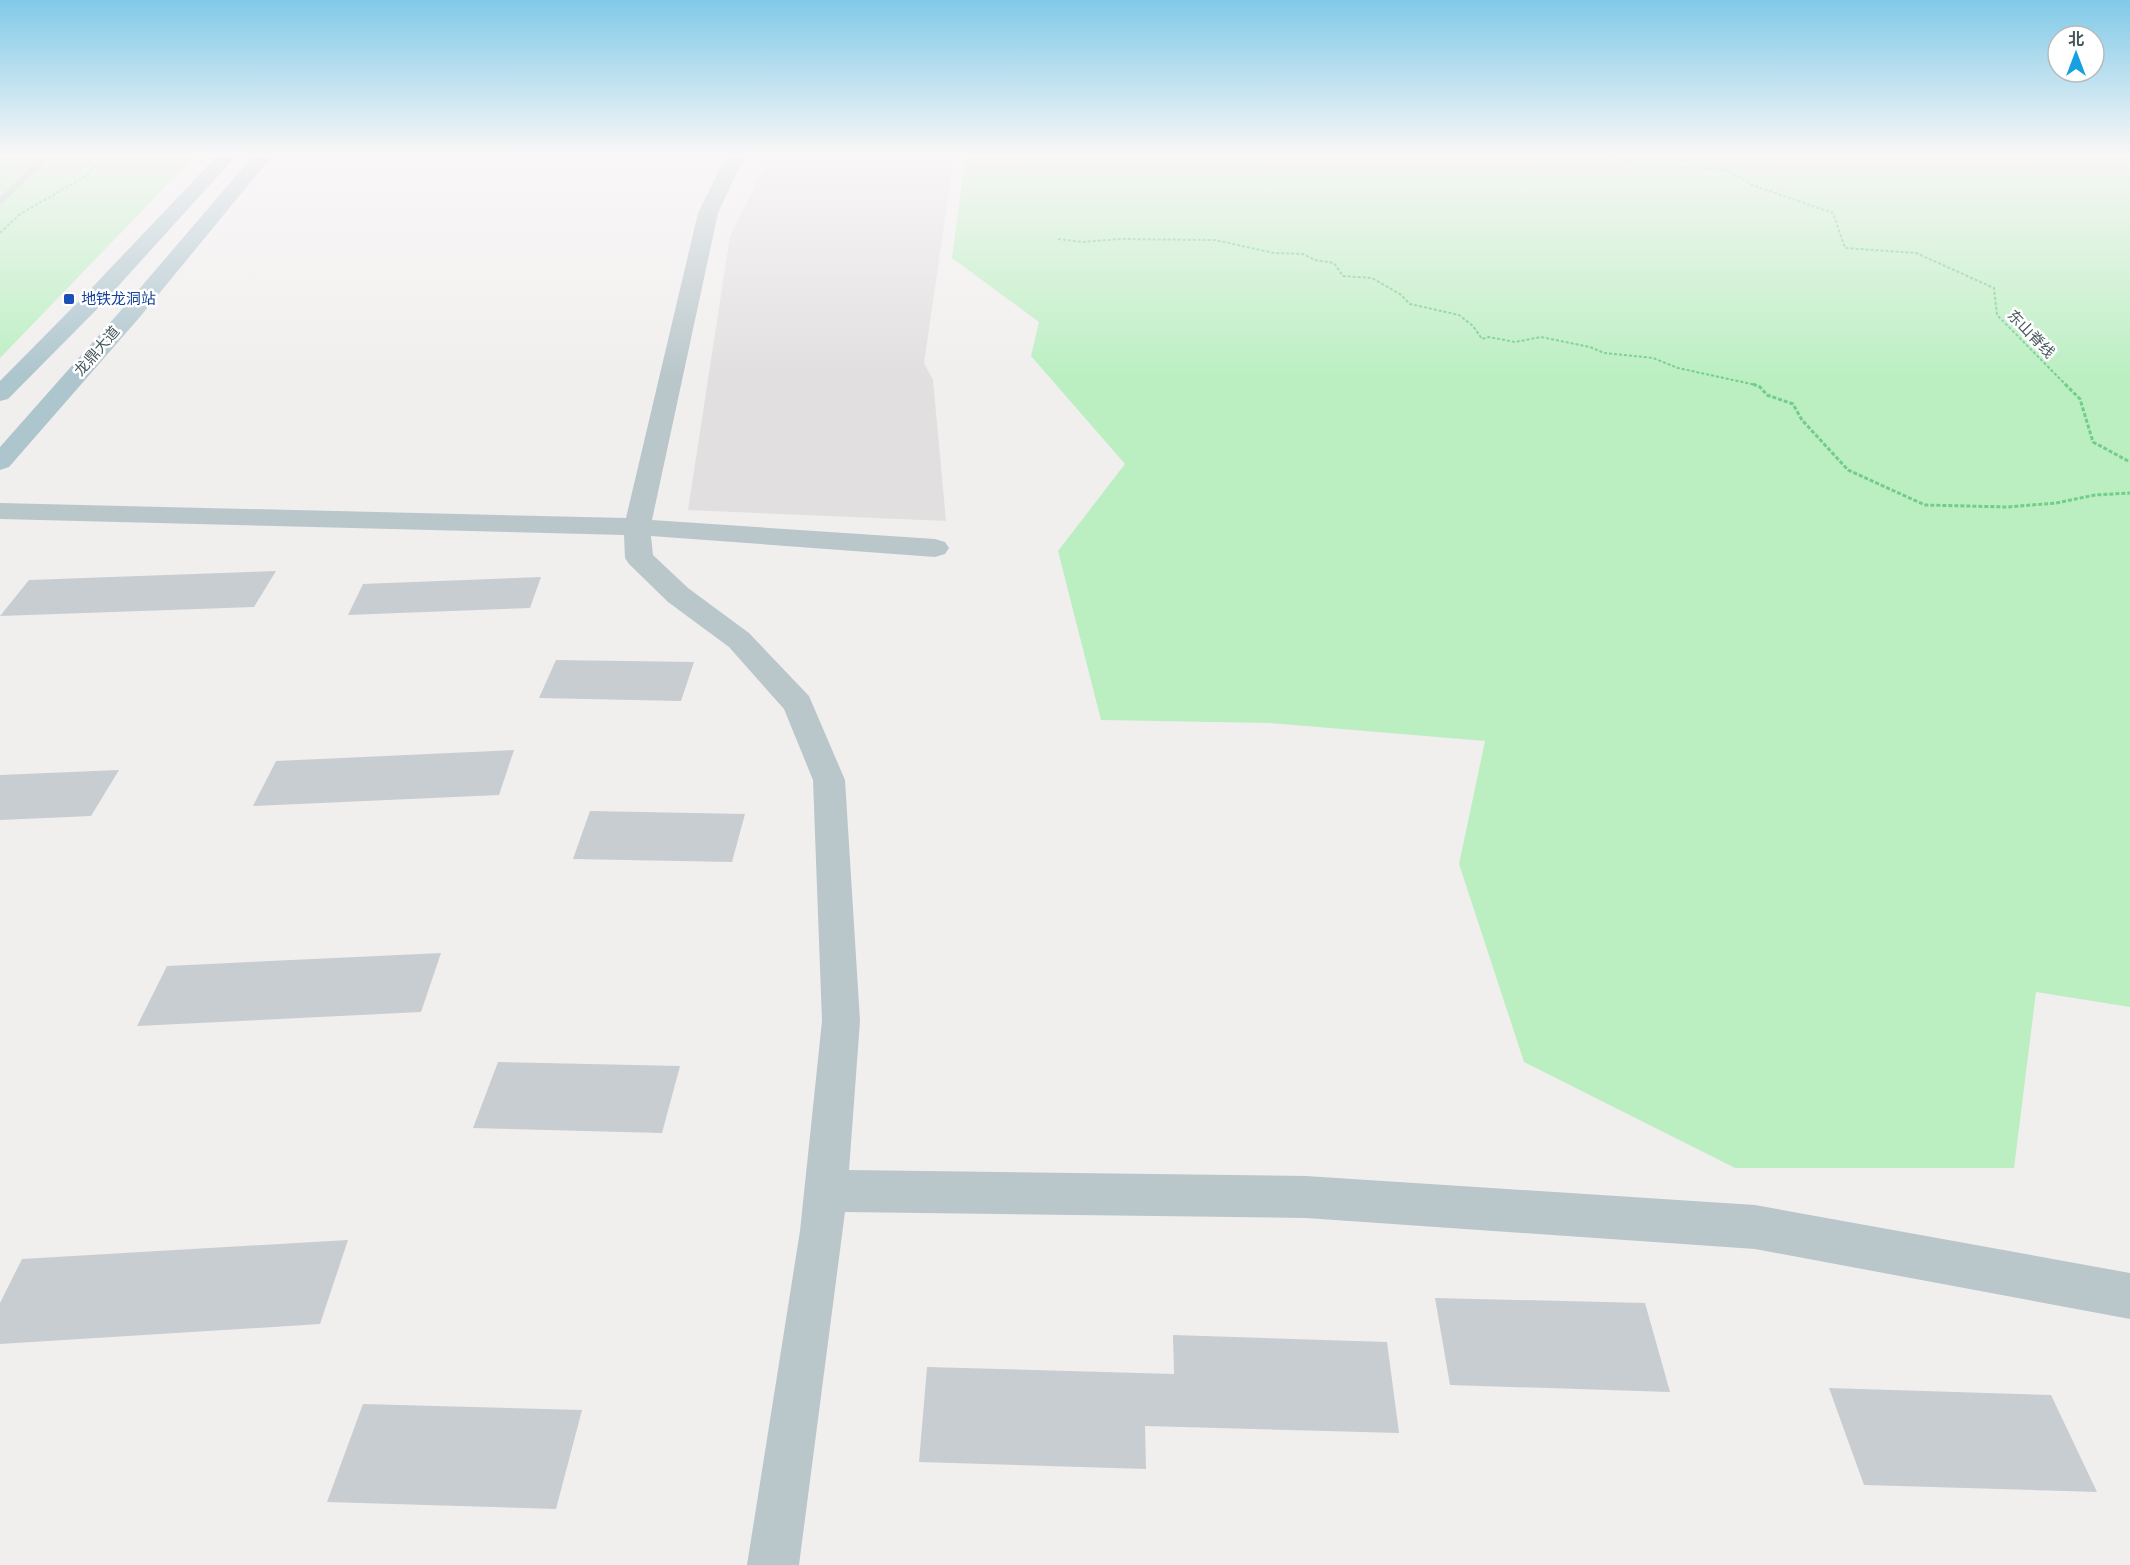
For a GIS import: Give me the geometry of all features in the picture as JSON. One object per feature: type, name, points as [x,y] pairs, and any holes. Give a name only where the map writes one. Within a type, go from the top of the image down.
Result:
[{"type":"main road","points":[[0,394],[159,229]]},
{"type":"main road","name":"龙鼎大道","points":[[0,462],[131,313],[200,229]]},
{"type":"street","points":[[705,229],[637,527],[639,558],[678,595],[739,640],[798,705],[829,780],[841,1021],[826,1191],[773,1565]]},
{"type":"street","points":[[0,511],[637,527],[935,548]]},
{"type":"street","points":[[826,1191],[1305,1197],[1755,1227],[2130,1296]]},
{"type":"path","name":"东山脊线","points":[[1838,229],[1845,248],[1916,253],[1994,288],[1997,315],[2080,399],[2092,442],[2130,462]]},
{"type":"path","points":[[1058,239],[1082,242],[1120,239],[1215,240],[1274,253],[1303,254],[1315,260],[1334,263],[1343,276],[1371,278],[1400,294],[1410,304],[1423,304],[1462,314],[1474,324],[1482,339],[1489,337],[1495,340],[1529,341],[1542,337],[1590,347],[1604,353],[1653,358],[1664,364],[1669,363],[1678,368],[1727,381],[1751,383],[1760,387],[1767,395],[1794,404],[1802,420],[1848,470],[1908,499],[1925,504],[2007,507],[2056,503],[2095,495],[2130,493]]},
{"type":"shaded area","points":[[734,229],[944,229],[924,363],[933,380],[946,521],[688,510],[730,236]]},
{"type":"green space","points":[[0,229],[124,229],[0,358]]},
{"type":"green space","points":[[956,229],[2130,229],[2130,1007],[2036,992],[2014,1168],[1735,1168],[1524,1062],[1459,864],[1485,741],[1270,723],[1101,720],[1058,551],[1125,464],[1031,356],[1039,322],[952,258]]},
{"type":"building","points":[[276,571],[254,607],[0,616],[29,580]]},
{"type":"building","points":[[541,577],[530,608],[348,615],[363,584]]},
{"type":"building","points":[[556,660],[694,662],[681,701],[539,698]]},
{"type":"building","points":[[514,750],[499,795],[253,806],[276,761]]},
{"type":"building","points":[[119,770],[91,816],[0,820],[0,775]]},
{"type":"building","points":[[590,811],[745,814],[732,862],[573,859]]},
{"type":"building","points":[[441,953],[421,1012],[137,1026],[167,966]]},
{"type":"building","points":[[498,1062],[680,1066],[662,1133],[473,1128]]},
{"type":"building","points":[[348,1240],[320,1324],[0,1344],[0,1303],[22,1259]]},
{"type":"building","points":[[1435,1298],[1645,1303],[1670,1392],[1450,1385]]},
{"type":"building","points":[[1173,1335],[1387,1342],[1399,1433],[1145,1426],[1146,1469],[919,1462],[927,1367],[1174,1374]]},
{"type":"building","points":[[1829,1388],[2051,1395],[2097,1492],[1864,1485]]},
{"type":"building","points":[[363,1404],[582,1410],[556,1509],[327,1502]]},
{"type":"place","name":"地铁龙洞站","points":[[69,299]]}]
